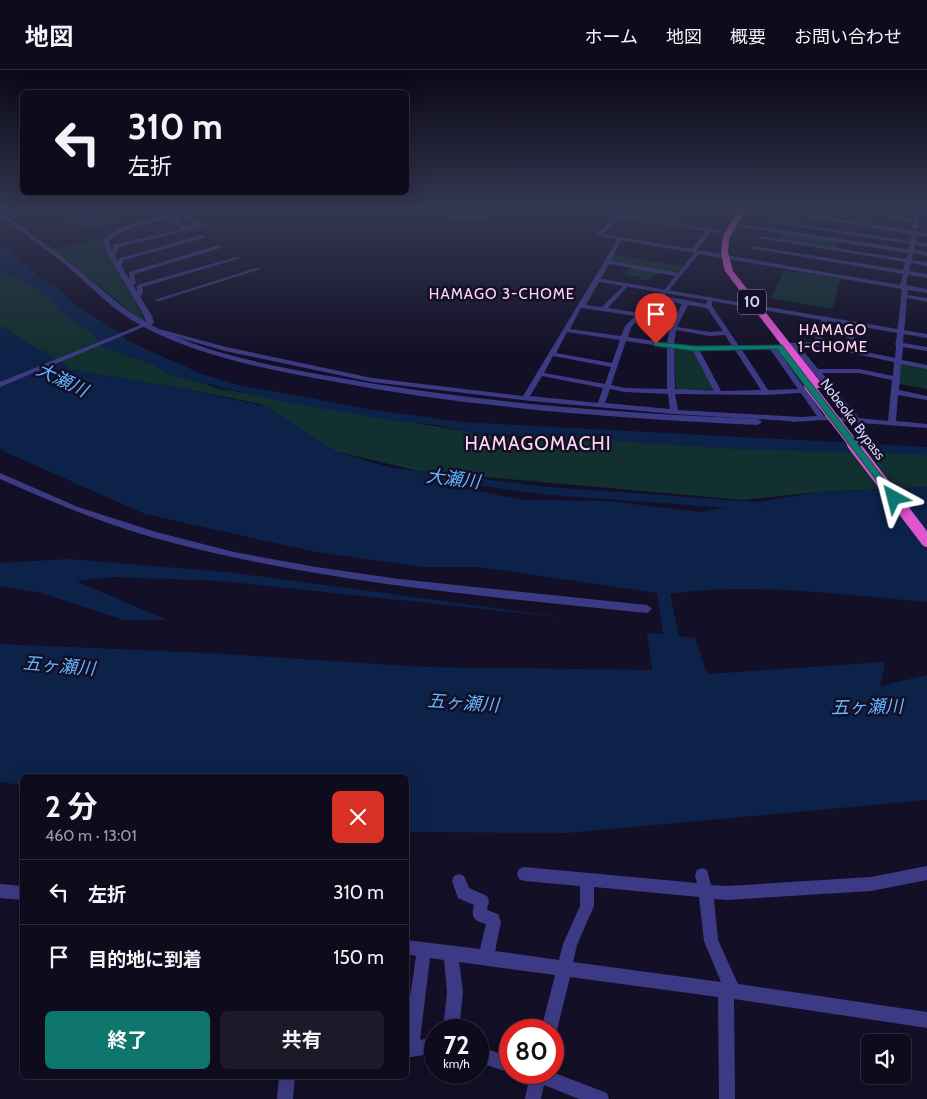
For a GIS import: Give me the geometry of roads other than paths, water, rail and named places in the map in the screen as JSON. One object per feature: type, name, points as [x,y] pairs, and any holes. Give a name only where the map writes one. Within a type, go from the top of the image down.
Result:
[{"type":"highway","name":"Nobeoka Bypass","points":[[721,259],[726,278],[783,346],[810,388],[927,541]]},
{"type":"highway","name":"Nobeoka Bypass","points":[[810,388],[927,527]]},
{"type":"street","points":[[61,259],[143,326],[244,360],[361,385],[458,399],[758,422],[822,418],[927,426]]},
{"type":"street","points":[[0,385],[150,323],[114,259]]},
{"type":"street","points":[[118,266],[122,259]]},
{"type":"street","points":[[130,286],[133,283],[131,272],[177,259]]},
{"type":"street","points":[[137,297],[140,293],[139,286],[234,259]]},
{"type":"street","points":[[526,398],[609,259]]},
{"type":"street","points":[[601,409],[606,386],[628,326],[680,274],[690,259]]},
{"type":"street","points":[[737,259],[927,290]]},
{"type":"street","points":[[826,259],[927,276]]},
{"type":"street","points":[[865,266],[867,259]]},
{"type":"street","points":[[895,259],[927,264]]},
{"type":"street","points":[[827,274],[832,260]]},
{"type":"street","points":[[892,423],[898,344],[908,261]]},
{"type":"street","points":[[607,262],[680,274]]},
{"type":"street","points":[[157,300],[258,269]]},
{"type":"street","points":[[596,280],[665,290],[710,302],[766,393]]},
{"type":"street","points":[[604,309],[626,284]]},
{"type":"street","points":[[659,296],[686,303],[710,302],[751,306],[925,335],[925,349],[898,344]]},
{"type":"street","points":[[904,296],[927,300]]},
{"type":"street","points":[[674,412],[670,392],[671,346],[674,328],[686,303]]},
{"type":"street","points":[[582,306],[640,314]]},
{"type":"street","points":[[817,344],[825,318]]},
{"type":"street","points":[[848,350],[853,323]]},
{"type":"street","points":[[674,328],[710,334],[728,333]]},
{"type":"street","points":[[565,330],[696,349],[817,344],[927,367]]},
{"type":"street","points":[[158,332],[283,362],[372,380],[601,409],[800,419]]},
{"type":"street","points":[[783,346],[816,371],[855,420],[927,431]]},
{"type":"street","points":[[696,349],[719,393]]},
{"type":"street","points":[[551,354],[614,365]]},
{"type":"street","points":[[816,371],[859,370],[896,379]]},
{"type":"street","points":[[540,374],[625,390],[766,393],[810,388],[822,418]]},
{"type":"street","points":[[361,385],[426,387]]},
{"type":"street","points":[[895,392],[927,398]]},
{"type":"street","points":[[0,476],[94,516],[154,535],[223,551],[352,576],[436,587],[647,609]]},
{"type":"street","points":[[524,874],[728,893],[871,884],[927,873]]},
{"type":"street","points":[[702,875],[706,892],[711,941],[729,990],[727,1099]]},
{"type":"street","points":[[552,1019],[570,944],[587,906],[587,883],[589,880]]},
{"type":"street","points":[[459,881],[463,893],[482,901],[479,913],[481,916],[493,919],[494,922],[486,958]]},
{"type":"street","points":[[0,891],[20,893]]},
{"type":"street","points":[[409,947],[729,990],[927,1020]]},
{"type":"street","points":[[424,949],[409,1049],[424,1047]]},
{"type":"street","points":[[451,953],[455,992],[452,1019]]},
{"type":"street","points":[[285,1099],[287,1079]]},
{"type":"street","points":[[533,1099],[535,1084]]},
{"type":"street","points":[[564,1084],[601,1099]]},
{"type":"water","points":[[0,259],[20,259],[45,281],[54,284],[77,306],[117,331],[128,341],[202,374],[239,385],[374,410],[463,422],[927,447],[927,455],[737,449],[581,439],[562,442],[469,432],[437,425],[395,421],[279,401],[166,374],[155,365],[98,345],[96,336],[68,317],[38,290],[6,272],[0,275]]},
{"type":"water","name":"五ヶ瀬川","points":[[0,326],[72,370],[181,388],[268,407],[335,451],[451,486],[525,500],[608,501],[699,512],[818,492],[927,487],[927,602],[766,589],[733,589],[670,594],[679,636],[695,638],[707,674],[885,662],[880,686],[927,675],[927,800],[567,833],[409,832],[409,774],[20,774],[20,785],[0,782],[0,644],[209,653],[426,667],[652,670],[647,633],[663,634],[657,593],[479,567],[423,567],[315,552],[145,514],[5,452],[0,448]]},
{"type":"water","points":[[68,559],[227,572],[570,618],[220,581],[113,577],[76,581],[167,620],[124,620],[41,593],[0,586],[0,563]]},
{"type":"waterway","name":"大瀬川","points":[[392,471],[549,491],[759,506]]},
{"type":"district","name":"HAMAGO 3-CHOME","points":[[502,294]]},
{"type":"district","name":"HAMAGO 1-CHOME","points":[[833,338]]},
{"type":"district","name":"HAMAGOMACHI","points":[[538,443]]}]
